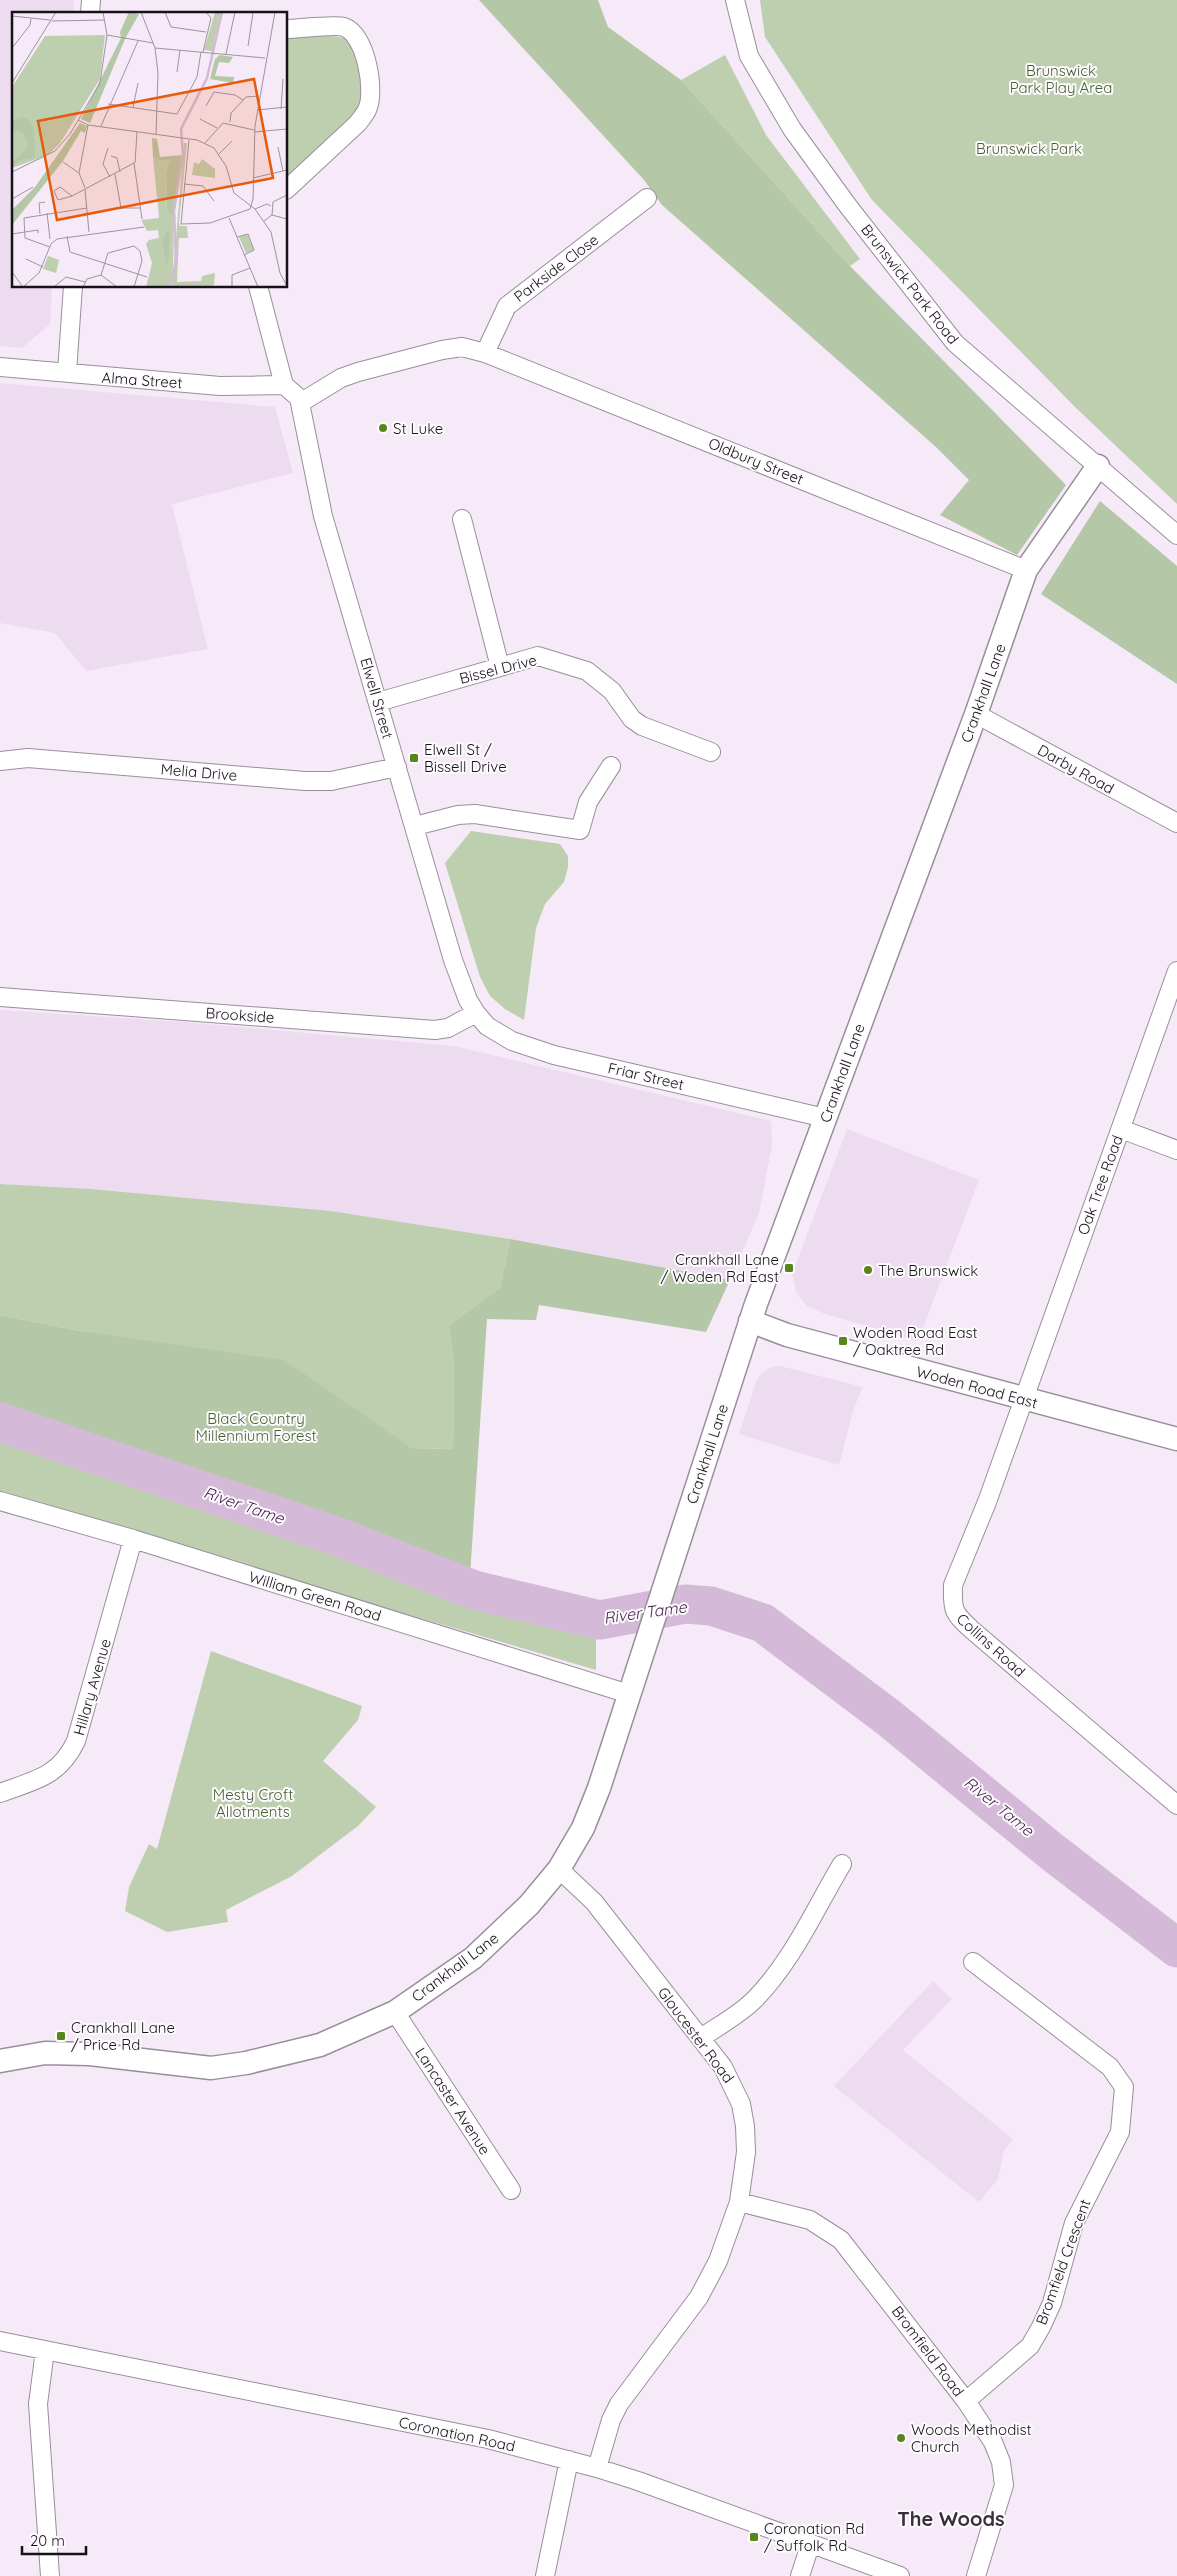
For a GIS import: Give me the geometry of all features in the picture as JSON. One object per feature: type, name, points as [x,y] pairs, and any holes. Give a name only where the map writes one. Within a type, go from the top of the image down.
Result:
[{"type":"street","name":"Brunswick Park Road","points":[[736,0],[748,56],[792,129],[848,206],[955,344],[1177,535]]},
{"type":"street","points":[[288,29],[343,26],[352,32],[359,39],[364,50],[370,95],[368,110],[358,122],[288,188]]},
{"type":"street","name":"Parkside Close","points":[[485,353],[507,306],[647,198]]},
{"type":"street","points":[[67,372],[73,288]]},
{"type":"street","points":[[259,288],[284,384]]},
{"type":"street","points":[[300,403],[341,378],[358,372],[455,348],[462,347],[485,353]]},
{"type":"street","name":"Oldbury Street","points":[[485,353],[1026,570]]},
{"type":"street","name":"Alma Street","points":[[0,367],[220,386],[284,384]]},
{"type":"street","name":"Elwell Street","points":[[284,384],[299,398],[323,516],[453,960],[468,1000],[476,1014]]},
{"type":"street","name":"Crankhall Lane","points":[[0,2061],[45,2053],[90,2054],[211,2068],[246,2063],[320,2045],[394,2012],[473,1958],[523,1911],[559,1869],[582,1828],[599,1788],[750,1321],[976,714],[1026,570],[1098,466]]},
{"type":"street","points":[[462,519],[500,666]]},
{"type":"street","name":"Bissel Drive","points":[[378,702],[538,656],[587,670],[612,691],[632,719],[642,726],[711,752]]},
{"type":"street","name":"Darby Road","points":[[976,714],[1177,824]]},
{"type":"street","name":"Melia Drive","points":[[0,760],[28,758],[305,781],[330,781],[397,767]]},
{"type":"street","points":[[415,826],[458,815],[475,814],[580,830],[588,802],[611,766]]},
{"type":"street","name":"Oak Tree Road","points":[[1023,1399],[1177,971]]},
{"type":"street","name":"Brookside","points":[[0,997],[435,1030],[448,1028],[476,1014]]},
{"type":"street","name":"Friar Street","points":[[476,1014],[498,1034],[554,1056],[825,1118]]},
{"type":"street","points":[[1121,1129],[1177,1150]]},
{"type":"street","name":"Woden Road East","points":[[750,1321],[787,1335],[1177,1439]]},
{"type":"street","name":"Collins Road","points":[[1023,1399],[953,1585],[954,1613],[1177,1805]]},
{"type":"street","name":"William Green Road","points":[[0,1501],[133,1539],[629,1694]]},
{"type":"street","name":"Hillary Avenue","points":[[0,1793],[46,1776],[56,1770],[69,1757],[76,1741],[133,1539]]},
{"type":"street","points":[[701,2038],[753,2001],[767,1985],[780,1968],[842,1864]]},
{"type":"street","name":"Gloucester Road","points":[[559,1869],[594,1902],[723,2068],[741,2104],[746,2152],[739,2202],[718,2261],[699,2297],[619,2404],[611,2420],[597,2468]]},
{"type":"street","name":"Bromfield Crescent","points":[[966,2402],[1030,2346],[1041,2328],[1052,2304],[1074,2223],[1120,2132],[1124,2088],[1110,2067],[973,1962]]},
{"type":"street","name":"Lancaster Avenue","points":[[394,2012],[510,2190]]},
{"type":"street","name":"Bromfield Road","points":[[739,2202],[810,2220],[841,2240],[966,2402],[993,2442],[1001,2462],[1004,2485],[976,2576]]},
{"type":"street","name":"Coronation Road","points":[[0,2341],[488,2439],[569,2460],[597,2468],[900,2576]]},
{"type":"street","points":[[44,2350],[38,2404],[50,2576]]},
{"type":"street","points":[[544,2576],[569,2460]]},
{"type":"street","points":[[800,2576],[810,2545]]},
{"type":"shaded area","points":[[0,0],[74,0],[73,12],[12,12],[12,288],[52,288],[50,324],[22,348],[0,346]]},
{"type":"shaded area","points":[[0,383],[275,407],[293,473],[172,504],[208,649],[86,671],[55,633],[0,623]]},
{"type":"shaded area","points":[[0,1010],[184,1022],[454,1046],[771,1121],[772,1146],[759,1213],[730,1280],[510,1239],[331,1211],[91,1189],[0,1184]]},
{"type":"shaded area","points":[[847,1129],[979,1180],[918,1341],[825,1314],[807,1306],[796,1292],[792,1274]]},
{"type":"shaded area","points":[[780,1366],[863,1387],[854,1408],[839,1465],[739,1434],[756,1382],[761,1374],[771,1367]]},
{"type":"shaded area","points":[[933,1981],[952,1999],[903,2050],[1013,2139],[1004,2151],[998,2179],[979,2202],[834,2086]]},
{"type":"green space","points":[[479,0],[598,0],[608,27],[681,80],[850,266],[1066,485],[1017,555],[940,515],[969,480],[936,447],[662,205],[644,180]]},
{"type":"green space","name":"Brunswick Park","points":[[760,0],[1177,0],[1177,504],[1075,407],[872,200],[765,37]]},
{"type":"green space","points":[[331,36],[344,38],[351,42],[361,76],[362,98],[358,108],[341,129],[288,176],[288,37]]},
{"type":"green space","points":[[725,55],[766,135],[860,259],[850,266],[681,80]]},
{"type":"green space","points":[[1100,501],[1177,566],[1177,684],[1041,594]]},
{"type":"green space","points":[[471,831],[560,844],[568,856],[568,867],[564,882],[545,904],[536,928],[524,1020],[505,1009],[490,996],[480,977],[445,863]]},
{"type":"green space","points":[[0,1184],[91,1189],[331,1211],[510,1239],[500,1288],[449,1325],[454,1366],[453,1449],[412,1448],[350,1407],[81,1331],[0,1315]]},
{"type":"green space","name":"Black Country Millennium Forest","points":[[510,1239],[730,1280],[706,1332],[539,1305],[536,1320],[487,1319],[470,1576],[0,1411],[0,1315],[81,1331],[284,1360],[412,1448],[453,1449],[454,1366],[449,1325],[500,1288]]},
{"type":"green space","points":[[0,1437],[96,1473],[250,1523],[416,1583],[493,1608],[596,1634],[596,1670],[0,1494]]},
{"type":"green space","name":"Mesty Croft Allotments","points":[[211,1651],[362,1706],[358,1720],[323,1761],[376,1807],[358,1826],[292,1876],[226,1910],[228,1922],[167,1932],[125,1911],[129,1887],[149,1844],[157,1849]]},
{"type":"waterway","name":"River Tame","points":[[0,1422],[336,1536],[474,1590],[600,1620],[685,1604],[711,1606],[763,1623],[889,1718],[1051,1851],[1177,1948]]},
{"type":"place","name":"St Luke","points":[[383,428]]},
{"type":"place","name":"Elwell St / Bissell Drive","points":[[414,758]]},
{"type":"place","name":"Crankhall Lane / Woden Rd East","points":[[789,1268]]},
{"type":"place","name":"The Brunswick","points":[[868,1270]]},
{"type":"place","name":"Woden Road East / Oaktree Rd","points":[[843,1341]]},
{"type":"place","name":"Crankhall Lane / Price Rd","points":[[61,2036]]},
{"type":"place","name":"Woods Methodist Church","points":[[901,2438]]},
{"type":"place","name":"Coronation Rd / Suffolk Rd","points":[[754,2537]]},
{"type":"district","name":"The Woods","points":[[951,2518]]},
{"type":"park label","name":"Brunswick Park Play Area","points":[[1061,78]]}]
